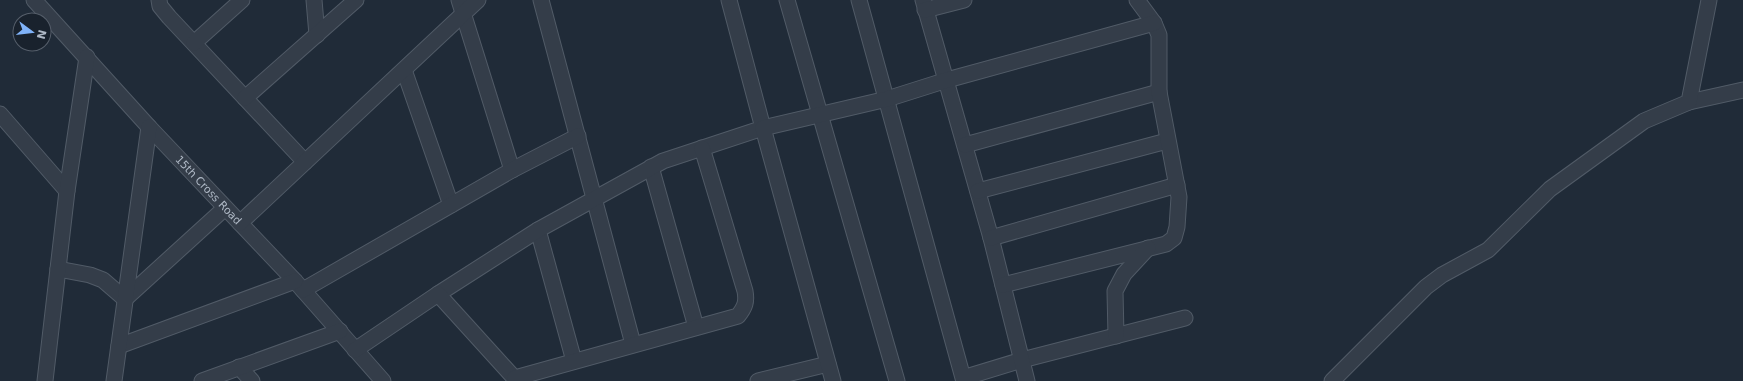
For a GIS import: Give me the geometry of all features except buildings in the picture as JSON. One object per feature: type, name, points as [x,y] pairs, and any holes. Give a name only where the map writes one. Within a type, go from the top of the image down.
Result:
[{"type":"street","name":"15th Cross Road","points":[[34,0],[149,127],[299,286],[340,331],[382,381]]},
{"type":"street","points":[[159,0],[160,6],[165,12],[305,162]]},
{"type":"street","points":[[194,43],[242,0]]},
{"type":"street","points":[[314,0],[317,35]]},
{"type":"street","points":[[245,98],[356,0]]},
{"type":"street","points":[[240,223],[404,70],[461,7],[478,0]]},
{"type":"street","points":[[541,0],[633,344]]},
{"type":"street","points":[[728,0],[828,364],[834,381]]},
{"type":"street","points":[[787,0],[897,381]]},
{"type":"street","points":[[859,0],[887,99],[929,260],[958,380],[1022,360],[1185,318]]},
{"type":"street","points":[[964,0],[924,5],[947,80],[991,238],[1027,381]]},
{"type":"street","points":[[1003,285],[1166,244],[1174,238],[1179,197],[1167,141],[1159,92],[1159,35],[1154,22],[1137,0]]},
{"type":"street","points":[[1689,102],[1709,0]]},
{"type":"street","points":[[461,7],[512,170]]},
{"type":"street","points":[[355,350],[438,294],[538,230],[663,161],[763,128],[887,99],[947,80],[1154,22]]},
{"type":"street","points":[[45,381],[67,191],[87,57]]},
{"type":"street","points":[[404,70],[451,205]]},
{"type":"street","points":[[1332,381],[1433,280],[1488,250],[1550,189],[1644,121],[1689,102],[1743,90]]},
{"type":"street","points":[[965,145],[1159,92]]},
{"type":"street","points":[[0,114],[67,191]]},
{"type":"street","points":[[114,381],[149,127]]},
{"type":"street","points":[[119,346],[299,286],[451,205],[512,170],[578,136]]},
{"type":"street","points":[[978,191],[1167,141]]},
{"type":"street","points":[[438,294],[516,380],[574,361],[738,316],[744,308],[747,300],[702,148]]},
{"type":"street","points":[[651,167],[696,327]]},
{"type":"street","points":[[991,238],[1177,185]]},
{"type":"street","points":[[125,299],[225,208]]},
{"type":"street","points":[[538,230],[574,361]]},
{"type":"street","points":[[1116,336],[1115,291],[1124,274],[1148,248]]},
{"type":"street","points":[[58,269],[90,275],[103,280],[125,299]]},
{"type":"street","points":[[202,381],[220,378],[239,367],[340,331]]},
{"type":"street","points":[[758,381],[828,364]]},
{"type":"street","points":[[239,367],[252,381]]}]
